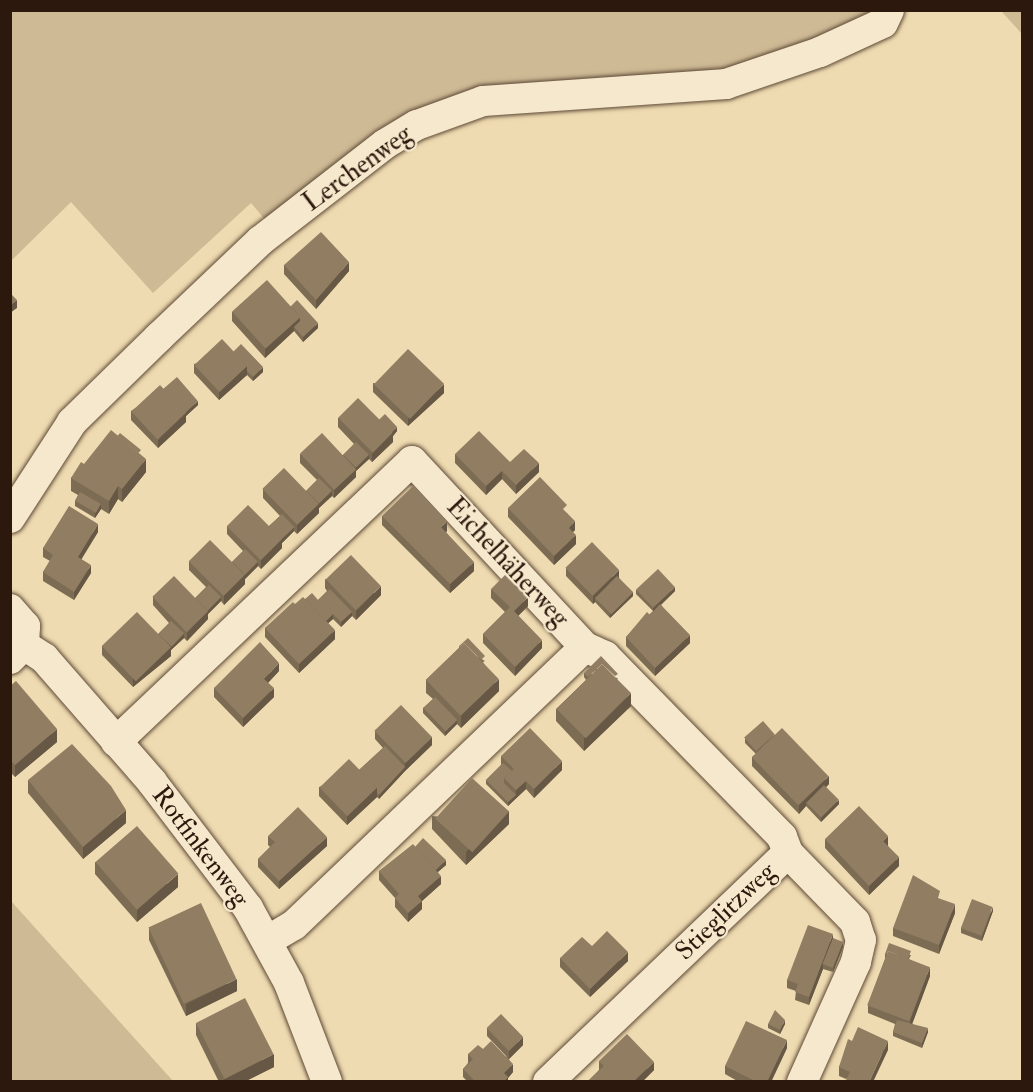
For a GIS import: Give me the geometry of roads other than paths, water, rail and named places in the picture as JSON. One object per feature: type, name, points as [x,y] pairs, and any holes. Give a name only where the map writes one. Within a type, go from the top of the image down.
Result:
[{"type":"street","name":"Lerchenweg","points":[[10,518],[72,422],[150,345],[260,242],[385,144],[417,125],[483,101],[726,84],[820,52],[883,23],[889,10]]},
{"type":"street","name":"Eichelhäherweg","points":[[116,742],[412,461],[585,647],[294,925],[267,941]]},
{"type":"street","points":[[10,609],[26,626],[17,652]]},
{"type":"street","points":[[585,647],[605,656],[782,837],[788,853]]},
{"type":"street","name":"Rotfinkenweg","points":[[17,652],[44,658],[195,836],[248,908],[289,983],[327,1082]]},
{"type":"street","name":"Stieglitzweg","points":[[548,1082],[788,853],[855,922],[861,940],[856,962],[802,1082]]}]
